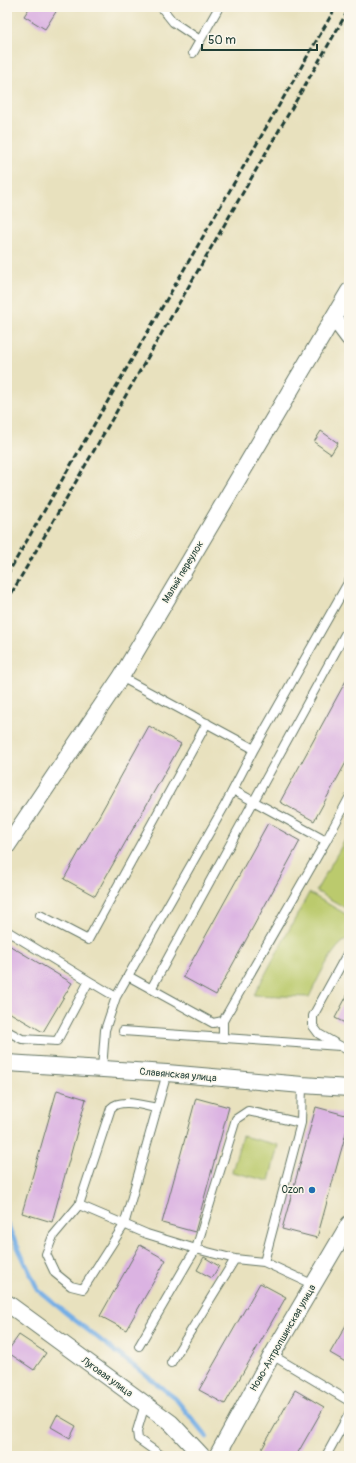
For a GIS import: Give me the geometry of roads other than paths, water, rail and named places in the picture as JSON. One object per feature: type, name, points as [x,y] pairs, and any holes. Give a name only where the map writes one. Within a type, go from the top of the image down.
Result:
[{"type":"street","name":"Малый переулок","points":[[7,846],[121,677],[349,291]]},
{"type":"street","points":[[334,318],[349,338]]},
{"type":"street","name":"Славянская улица","points":[[7,1063],[167,1073],[349,1088]]},
{"type":"street","name":"Ново-Антропшинская улица","points":[[218,1455],[272,1355],[349,1224]]},
{"type":"street","name":"Луговая улица","points":[[7,1303],[170,1423],[202,1456]]},
{"type":"lane","points":[[161,7],[173,22],[200,40]]},
{"type":"lane","points":[[193,53],[219,7]]},
{"type":"lane","points":[[102,1069],[105,1030],[116,997],[233,790],[254,749],[348,585]]},
{"type":"lane","points":[[151,989],[349,627]]},
{"type":"lane","points":[[121,677],[254,749]]},
{"type":"lane","points":[[40,915],[88,940],[207,724]]},
{"type":"lane","points":[[233,790],[326,841]]},
{"type":"lane","points":[[223,1037],[223,1021],[349,798]]},
{"type":"lane","points":[[7,931],[116,997]]},
{"type":"lane","points":[[349,952],[313,1016],[313,1026],[319,1034],[349,1051]]},
{"type":"lane","points":[[128,976],[213,1023],[223,1021]]},
{"type":"lane","points":[[7,1031],[22,1039],[57,1041],[89,981]]},
{"type":"lane","points":[[123,1031],[340,1046]]},
{"type":"lane","points":[[157,1108],[123,1103],[115,1104],[111,1108],[79,1205],[53,1236],[46,1254],[55,1272],[71,1286],[83,1289],[124,1225],[167,1073]]},
{"type":"lane","points":[[264,1262],[301,1124],[302,1085]]},
{"type":"lane","points":[[139,1346],[196,1249],[236,1119],[248,1111],[301,1124]]},
{"type":"lane","points":[[79,1205],[147,1234],[235,1259],[264,1262],[314,1285]]},
{"type":"lane","points":[[171,1363],[235,1259]]},
{"type":"lane","points":[[272,1355],[349,1401]]},
{"type":"lane","points":[[144,1404],[137,1431],[138,1439],[162,1456]]},
{"type":"lane","points":[[326,1456],[349,1414]]},
{"type":"waterway","points":[[7,1224],[38,1290],[175,1398],[207,1437]]},
{"type":"railway","points":[[7,575],[336,7]]},
{"type":"railway","points":[[7,601],[349,9]]},
{"type":"place","name":"Ozon","points":[[312,1190]]}]
